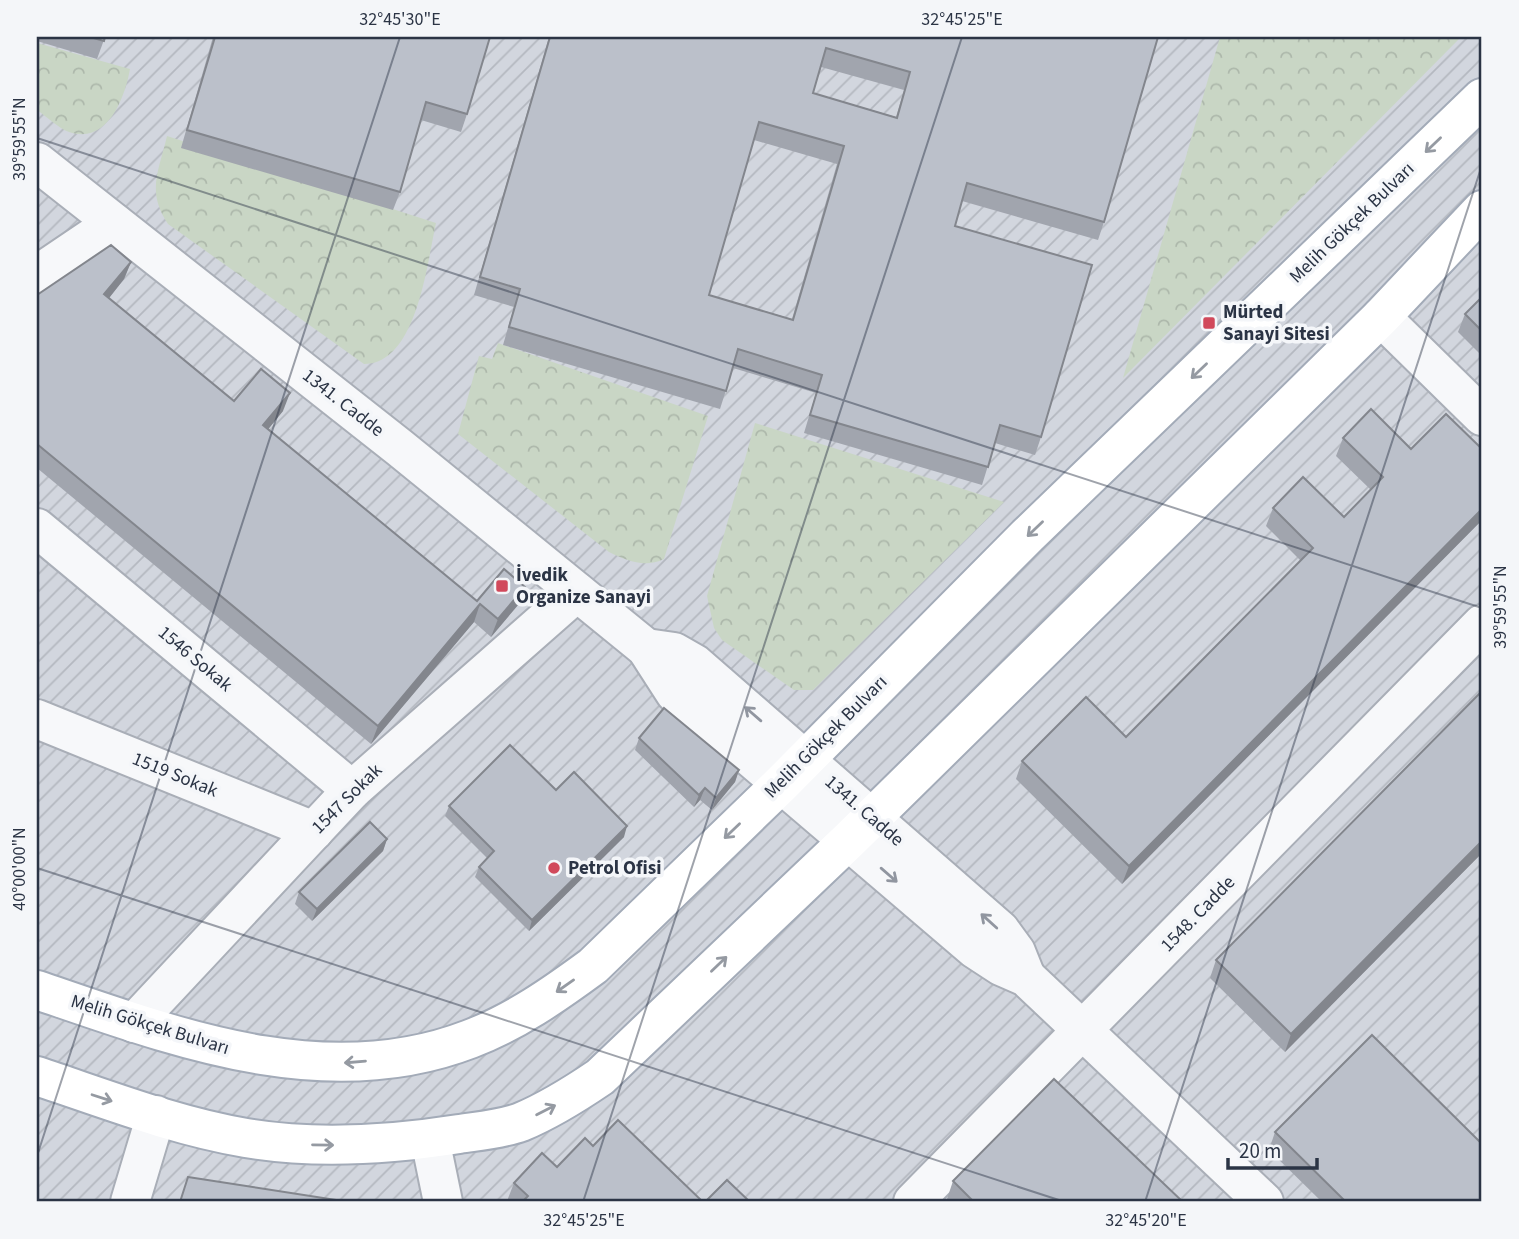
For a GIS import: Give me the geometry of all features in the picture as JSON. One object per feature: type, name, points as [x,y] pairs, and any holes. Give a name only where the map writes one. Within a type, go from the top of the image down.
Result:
[{"type":"main road","name":"Melih Gökçek Bulvarı","points":[[37,990],[134,1023],[235,1051],[292,1060],[341,1063],[419,1053],[470,1039],[561,990],[593,966],[793,771],[1027,536],[1482,98]]},
{"type":"main road","points":[[37,1076],[156,1115],[211,1130],[281,1143],[358,1144],[430,1139],[518,1123],[571,1097],[600,1077],[860,829],[1381,317],[1482,211]]},
{"type":"street","name":"1341. Cadde","points":[[37,162],[400,448],[646,648],[675,693],[793,771],[860,829],[975,949],[1001,967],[1026,977],[1264,1202]]},
{"type":"street","points":[[37,275],[114,223]]},
{"type":"street","points":[[1381,317],[1482,416]]},
{"type":"street","name":"1546 Sokak","points":[[37,528],[352,790]]},
{"type":"street","name":"1547 Sokak","points":[[134,1023],[352,790],[577,592]]},
{"type":"street","name":"1548. Cadde","points":[[913,1202],[1482,624]]},
{"type":"street","name":"1519 Sokak","points":[[37,719],[314,831]]},
{"type":"street","points":[[130,1202],[156,1115]]},
{"type":"street","points":[[430,1139],[443,1202]]},
{"type":"shaded area","points":[[37,37],[1482,37],[1482,1202],[37,1202]]},
{"type":"green space","points":[[1220,37],[1461,37],[1123,378]]},
{"type":"green space","points":[[37,43],[130,69],[119,105],[104,125],[94,132],[69,132],[37,110]]},
{"type":"green space","points":[[167,136],[436,223],[416,308],[408,330],[396,348],[382,360],[364,364],[168,224],[157,201],[156,191]]},
{"type":"green space","points":[[498,343],[708,416],[664,559],[650,563],[636,562],[609,552],[458,434],[479,356],[492,359]]},
{"type":"green space","points":[[755,423],[1004,502],[813,690],[794,690],[722,640],[714,628],[707,596]]},
{"type":"building","points":[[215,37],[490,37],[467,114],[426,102],[400,192],[187,130]]},
{"type":"building","points":[[550,37],[1158,37],[1104,222],[967,183],[955,226],[1092,265],[1041,437],[1000,425],[988,467],[810,415],[822,375],[738,349],[726,391],[509,327],[520,289],[480,277]],"holes":[[[826,48],[910,72],[897,118],[813,93]],[[759,122],[844,146],[793,320],[709,295]]]},
{"type":"building","points":[[111,245],[131,262],[104,294],[234,401],[261,369],[290,393],[263,425],[477,601],[504,569],[525,587],[498,619],[480,604],[378,726],[37,444],[37,295]]},
{"type":"building","points":[[1482,297],[1482,331],[1465,314]]},
{"type":"building","points":[[1371,409],[1411,449],[1446,414],[1482,449],[1482,509],[1129,866],[1022,761],[1086,697],[1126,737],[1313,548],[1273,508],[1303,477],[1344,517],[1383,477],[1343,438]]},
{"type":"building","points":[[1482,691],[1482,841],[1291,1034],[1216,960]]},
{"type":"building","points":[[664,708],[739,770],[716,798],[705,788],[699,795],[639,738]]},
{"type":"building","points":[[510,745],[556,790],[574,772],[627,826],[532,920],[479,867],[494,851],[449,806]]},
{"type":"building","points":[[370,822],[387,839],[317,909],[299,892]]},
{"type":"building","points":[[1372,1035],[1482,1144],[1482,1202],[1346,1202],[1275,1132]]},
{"type":"building","points":[[1054,1079],[1183,1202],[974,1202],[953,1181]]},
{"type":"building","points":[[618,1120],[703,1202],[522,1202],[528,1196],[514,1183],[542,1153],[557,1167],[585,1138],[593,1146]]},
{"type":"building","points":[[188,1177],[349,1202],[180,1202]]},
{"type":"building","points":[[727,1180],[750,1202],[705,1202]]},
{"type":"place","name":"Mürted Sanayi Sitesi","points":[[1209,323]]},
{"type":"place","name":"İvedik Organize Sanayi","points":[[502,586]]},
{"type":"place","name":"Petrol Ofisi","points":[[554,868]]}]
